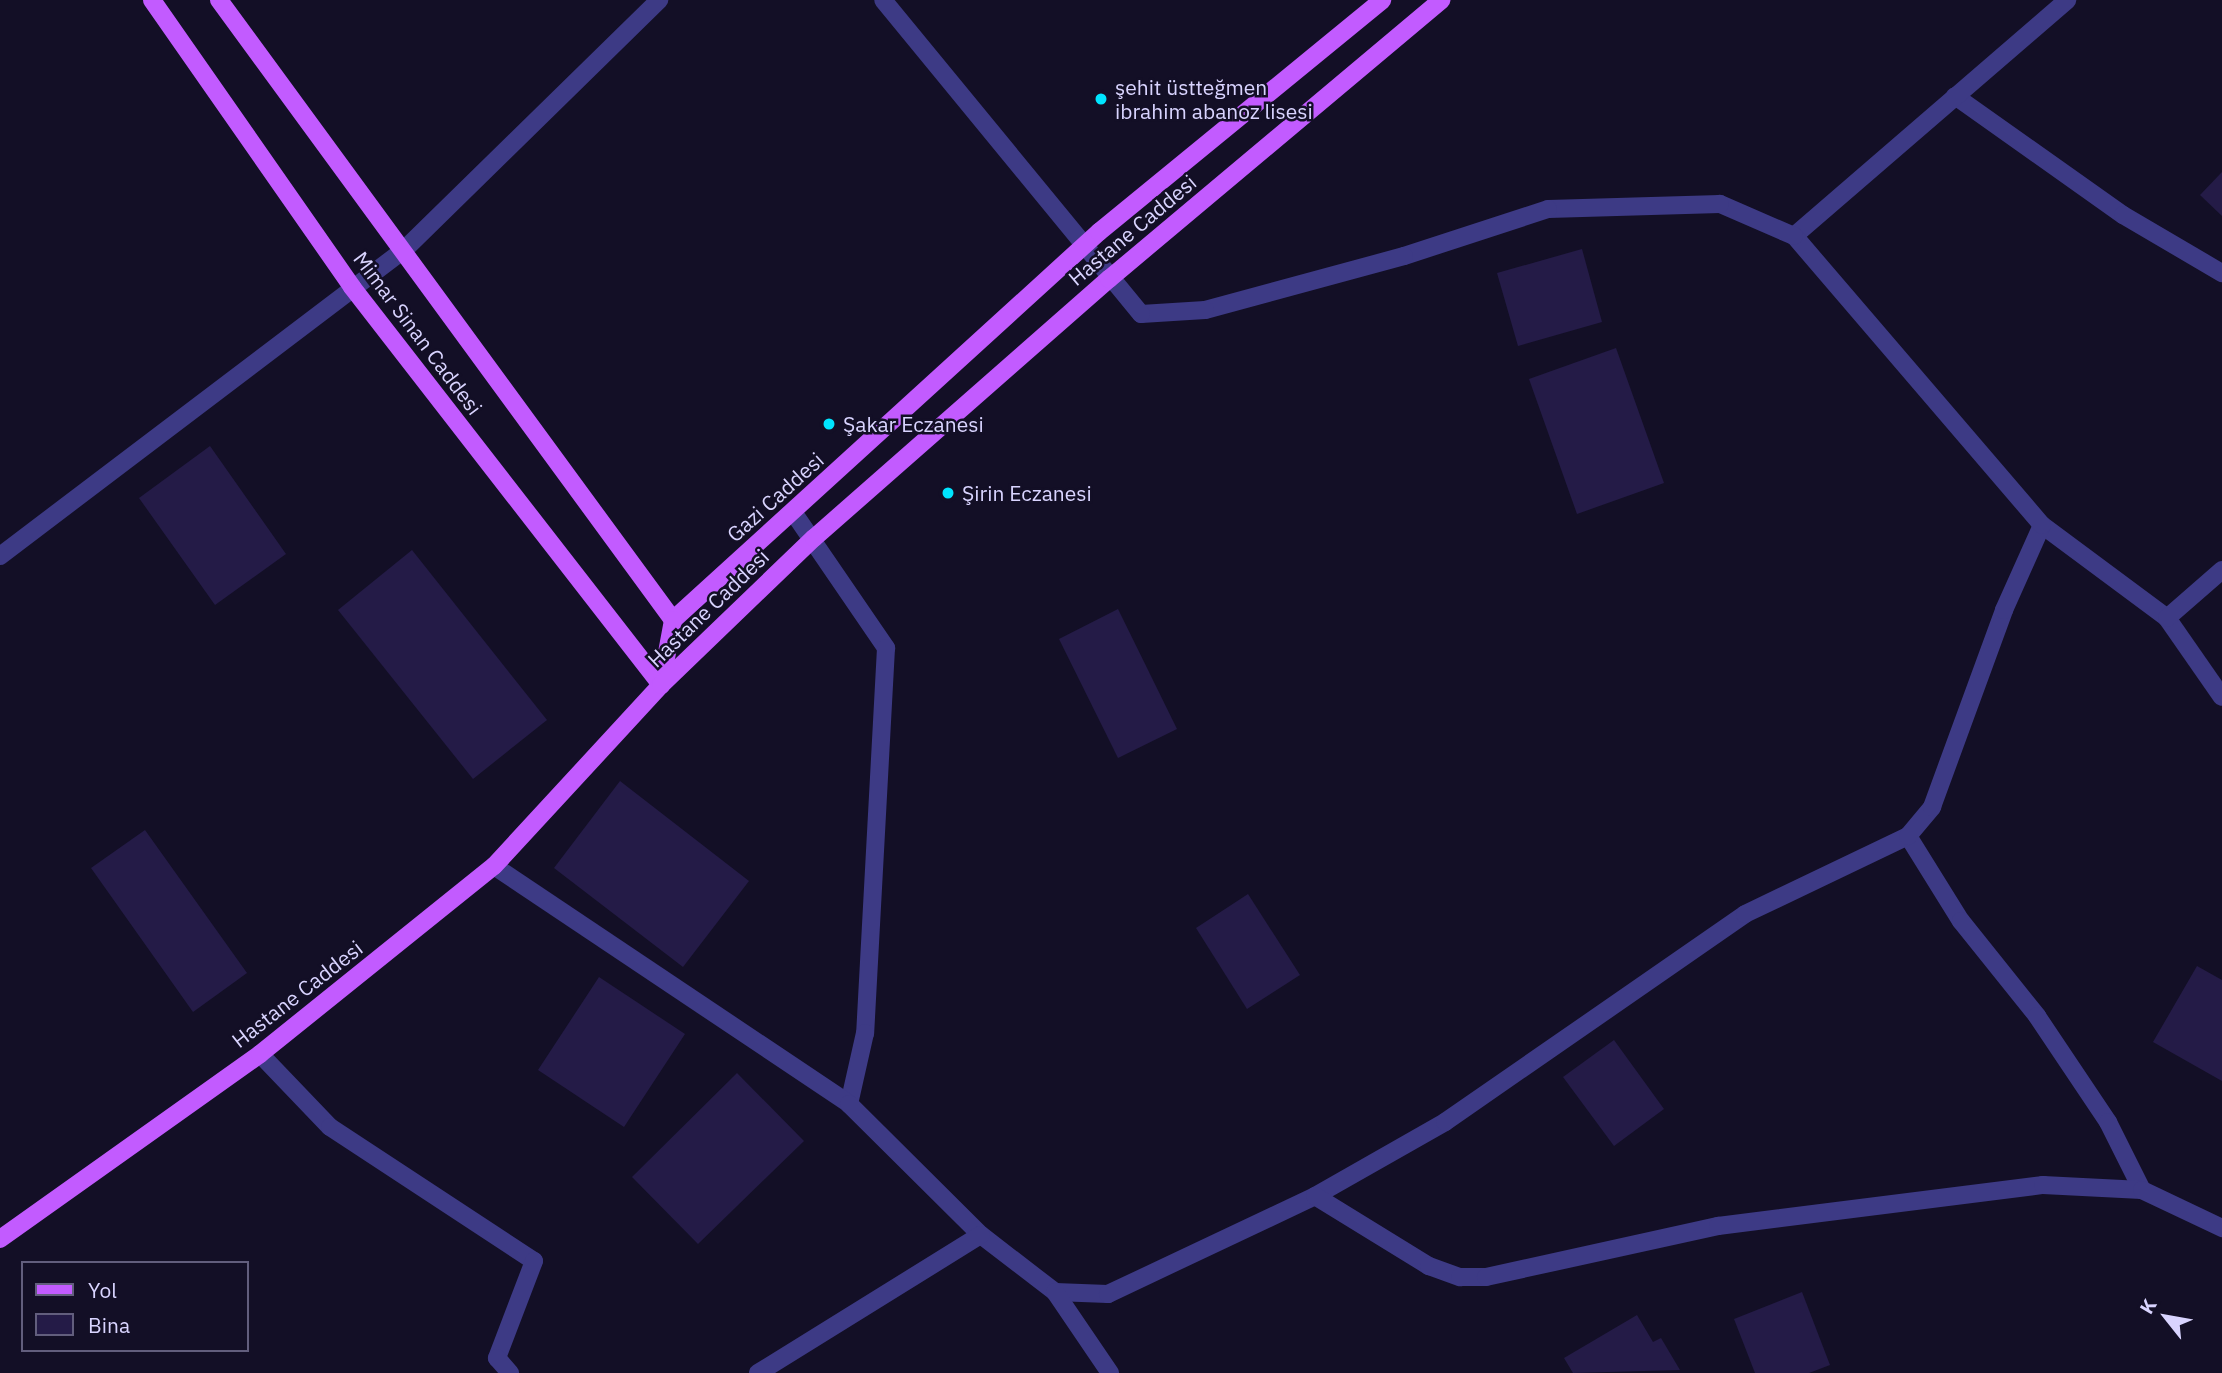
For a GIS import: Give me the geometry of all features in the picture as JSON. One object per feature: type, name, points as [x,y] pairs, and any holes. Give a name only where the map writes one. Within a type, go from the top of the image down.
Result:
[{"type":"main road","name":"Mimar Sinan Caddesi","points":[[152,0],[352,287],[661,685]]},
{"type":"main road","name":"Mimar Sinan Caddesi","points":[[219,0],[405,249]]},
{"type":"main road","name":"Gazi Caddesi","points":[[673,620],[1083,247],[1382,0]]},
{"type":"main road","name":"Hastane Caddesi","points":[[0,1239],[260,1054],[494,866],[661,685],[814,538],[1109,279],[1442,0]]},
{"type":"main road","points":[[405,249],[673,620],[661,685]]},
{"type":"street","points":[[0,556],[405,249],[659,0]]},
{"type":"street","points":[[883,0],[1109,279],[1141,314],[1205,310],[1404,256],[1548,209],[1720,204],[1794,236],[2042,524],[2167,618],[2222,697]]},
{"type":"street","points":[[1794,236],[2067,0]]},
{"type":"street","points":[[1955,96],[2123,215],[2222,273]]},
{"type":"street","points":[[793,512],[814,538],[886,648],[865,1032],[849,1104]]},
{"type":"street","points":[[1055,1292],[1108,1294],[1315,1196],[1446,1122],[1745,914],[1908,836],[1932,807],[2004,610],[2042,524]]},
{"type":"street","points":[[2167,618],[2222,570]]},
{"type":"street","points":[[1908,836],[1961,921],[2037,1016],[2108,1122],[2142,1190]]},
{"type":"street","points":[[494,866],[849,1104],[981,1235],[1055,1292],[1110,1373]]},
{"type":"street","points":[[260,1054],[330,1127],[534,1261],[498,1358],[509,1373]]},
{"type":"street","points":[[1315,1196],[1429,1266],[1460,1277],[1486,1277],[1718,1226],[1924,1197],[2043,1185],[2142,1190],[2222,1228]]},
{"type":"street","points":[[758,1373],[981,1235]]},
{"type":"building","points":[[2222,172],[2222,216],[2200,195]]},
{"type":"building","points":[[1582,249],[1602,322],[1518,346],[1497,273]]},
{"type":"building","points":[[1616,348],[1664,483],[1577,514],[1529,379]]},
{"type":"building","points":[[210,446],[286,554],[215,605],[139,498]]},
{"type":"building","points":[[412,550],[547,720],[473,779],[338,610]]},
{"type":"building","points":[[1118,609],[1177,729],[1118,758],[1059,639]]},
{"type":"building","points":[[620,781],[749,881],[683,967],[554,868]]},
{"type":"building","points":[[145,830],[247,973],[193,1012],[91,868]]},
{"type":"building","points":[[1248,894],[1300,975],[1247,1009],[1196,928]]},
{"type":"building","points":[[2197,966],[2222,980],[2222,1081],[2153,1042]]},
{"type":"building","points":[[599,977],[685,1034],[624,1127],[538,1070]]},
{"type":"building","points":[[1614,1040],[1664,1109],[1614,1146],[1563,1077]]},
{"type":"building","points":[[737,1073],[804,1141],[698,1244],[632,1177]]},
{"type":"building","points":[[1802,1292],[1830,1365],[1809,1373],[1755,1373],[1734,1319]]},
{"type":"building","points":[[1637,1315],[1653,1342],[1661,1338],[1680,1370],[1573,1373],[1564,1358]]},
{"type":"place","name":"şehit üstteğmen ibrahim abanoz lisesi","points":[[1101,99]]},
{"type":"place","name":"Şakar Eczanesi","points":[[829,424]]},
{"type":"place","name":"Şirin Eczanesi","points":[[948,493]]}]
